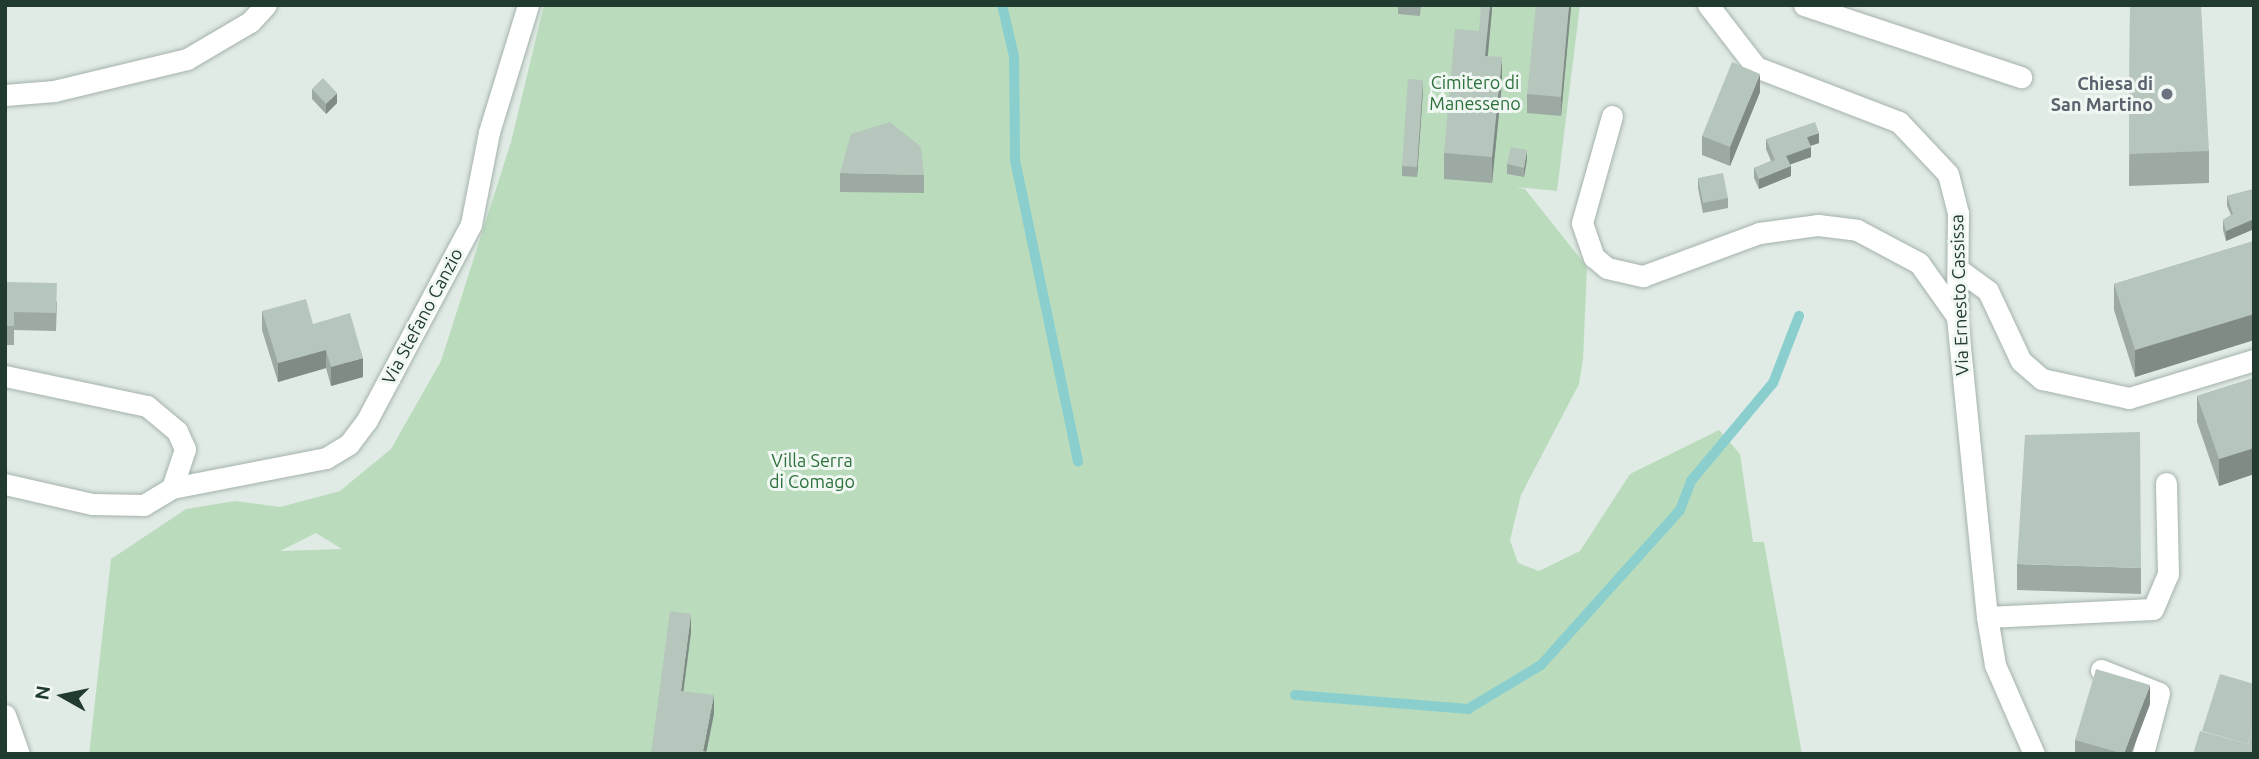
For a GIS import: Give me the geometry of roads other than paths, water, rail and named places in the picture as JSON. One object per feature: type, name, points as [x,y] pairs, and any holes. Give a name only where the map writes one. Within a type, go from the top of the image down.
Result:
[{"type":"street","points":[[5,95],[54,91],[187,60],[250,22],[266,5]]},
{"type":"street","name":"Via Stefano Canzio","points":[[5,484],[117,507],[144,505],[172,488],[326,458],[349,444],[367,419],[471,224],[489,132],[528,5]]},
{"type":"street","name":"Via Ernesto Cassissa","points":[[1708,5],[1756,67],[1871,108],[1917,134],[1948,173],[1958,213],[1957,317],[1987,617],[1995,665],[2034,754]]},
{"type":"street","points":[[1804,5],[2021,77]]},
{"type":"street","points":[[1612,116],[1582,223],[1594,257],[1607,268],[1643,276],[1759,233],[1818,225],[1857,230],[1919,263],[1957,317]]},
{"type":"street","points":[[1958,268],[1988,291],[2021,361],[2042,379],[2129,398],[2254,360]]},
{"type":"street","points":[[5,376],[147,406],[162,415],[185,449],[172,488]]},
{"type":"street","points":[[1987,617],[2153,609],[2168,574],[2166,483]]},
{"type":"street","points":[[2101,670],[2160,693],[2143,754]]},
{"type":"street","points":[[5,715],[19,754]]},
{"type":"waterway","points":[[1002,5],[1014,56],[1015,160],[1078,461]]},
{"type":"waterway","points":[[1295,695],[1468,709],[1541,665],[1680,510],[1691,481],[1773,383],[1799,316]]},
{"type":"place","name":"Chiesa di San Martino","points":[[2167,94]]},
{"type":"park label","name":"Cimitero di Manesseno","points":[[1475,93]]},
{"type":"park label","name":"Villa Serra di Comago","points":[[812,471]]}]
